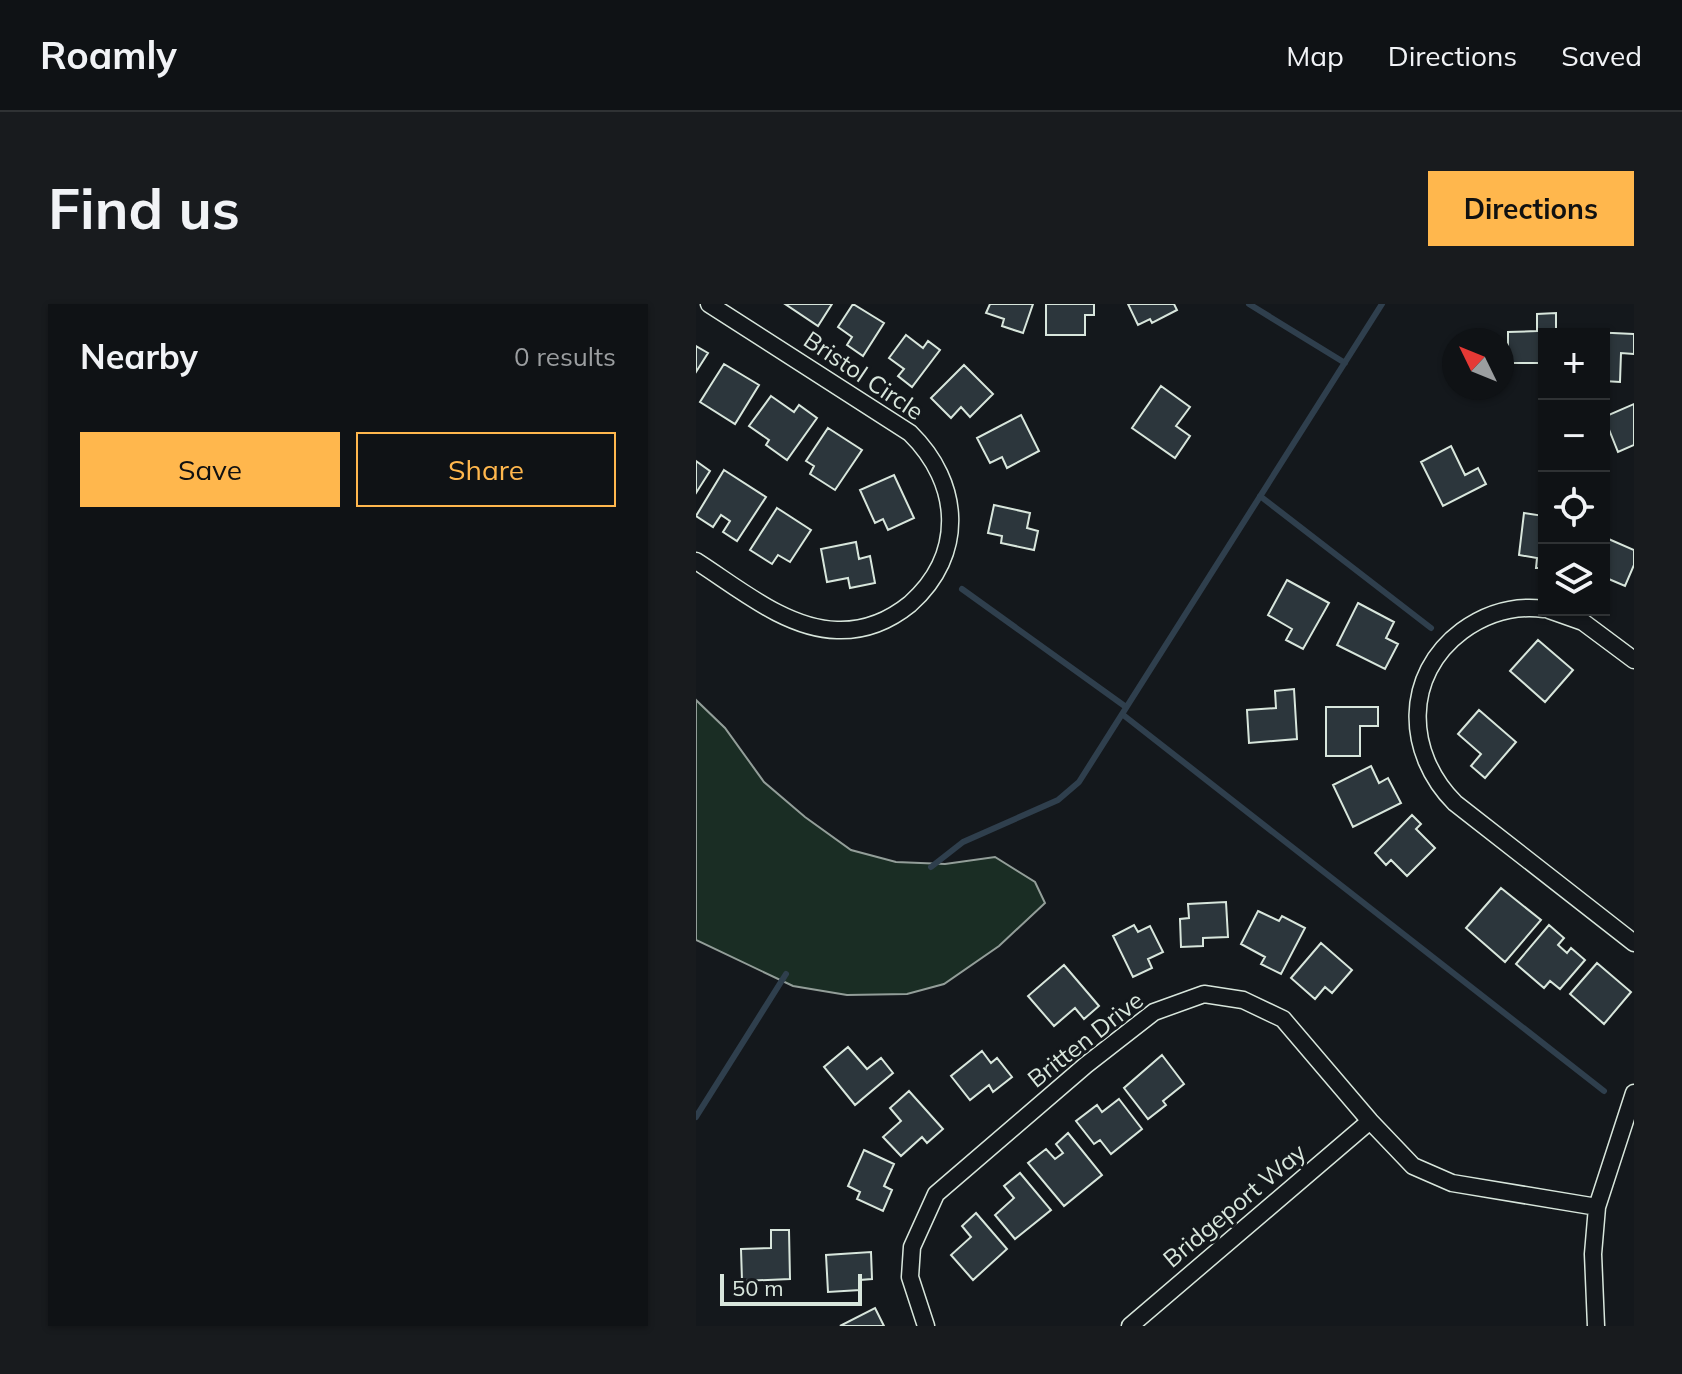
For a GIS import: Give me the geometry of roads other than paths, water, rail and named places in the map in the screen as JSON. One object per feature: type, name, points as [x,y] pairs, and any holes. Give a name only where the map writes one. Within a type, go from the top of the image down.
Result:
[{"type":"street","name":"Bristol Circle","points":[[696,561],[791,619],[815,628],[862,629],[902,610],[920,594],[942,563],[950,526],[943,480],[925,448],[910,433],[709,304]]},
{"type":"street","points":[[1538,610],[1502,611],[1473,624],[1444,647],[1420,689],[1416,717],[1420,746],[1433,777],[1455,803],[1634,943]]},
{"type":"street","points":[[1564,616],[1583,622],[1634,660]]},
{"type":"street","name":"Britten Drive","points":[[926,1326],[910,1277],[912,1247],[936,1194],[1086,1065],[1154,1012],[1204,994],[1243,1000],[1283,1019],[1370,1121],[1413,1166],[1452,1183],[1597,1207]]},
{"type":"street","points":[[1596,1326],[1593,1254],[1597,1207],[1634,1093]]},
{"type":"street","name":"Bridgeport Way","points":[[1130,1326],[1370,1121]]},
{"type":"waterway","points":[[1249,304],[1345,363]]},
{"type":"waterway","points":[[931,867],[963,842],[1058,800],[1079,782],[1382,304]]},
{"type":"waterway","points":[[1260,496],[1431,628]]},
{"type":"waterway","points":[[962,589],[1126,707]]},
{"type":"waterway","points":[[1122,714],[1604,1091]]},
{"type":"waterway","points":[[696,1117],[786,974]]}]
